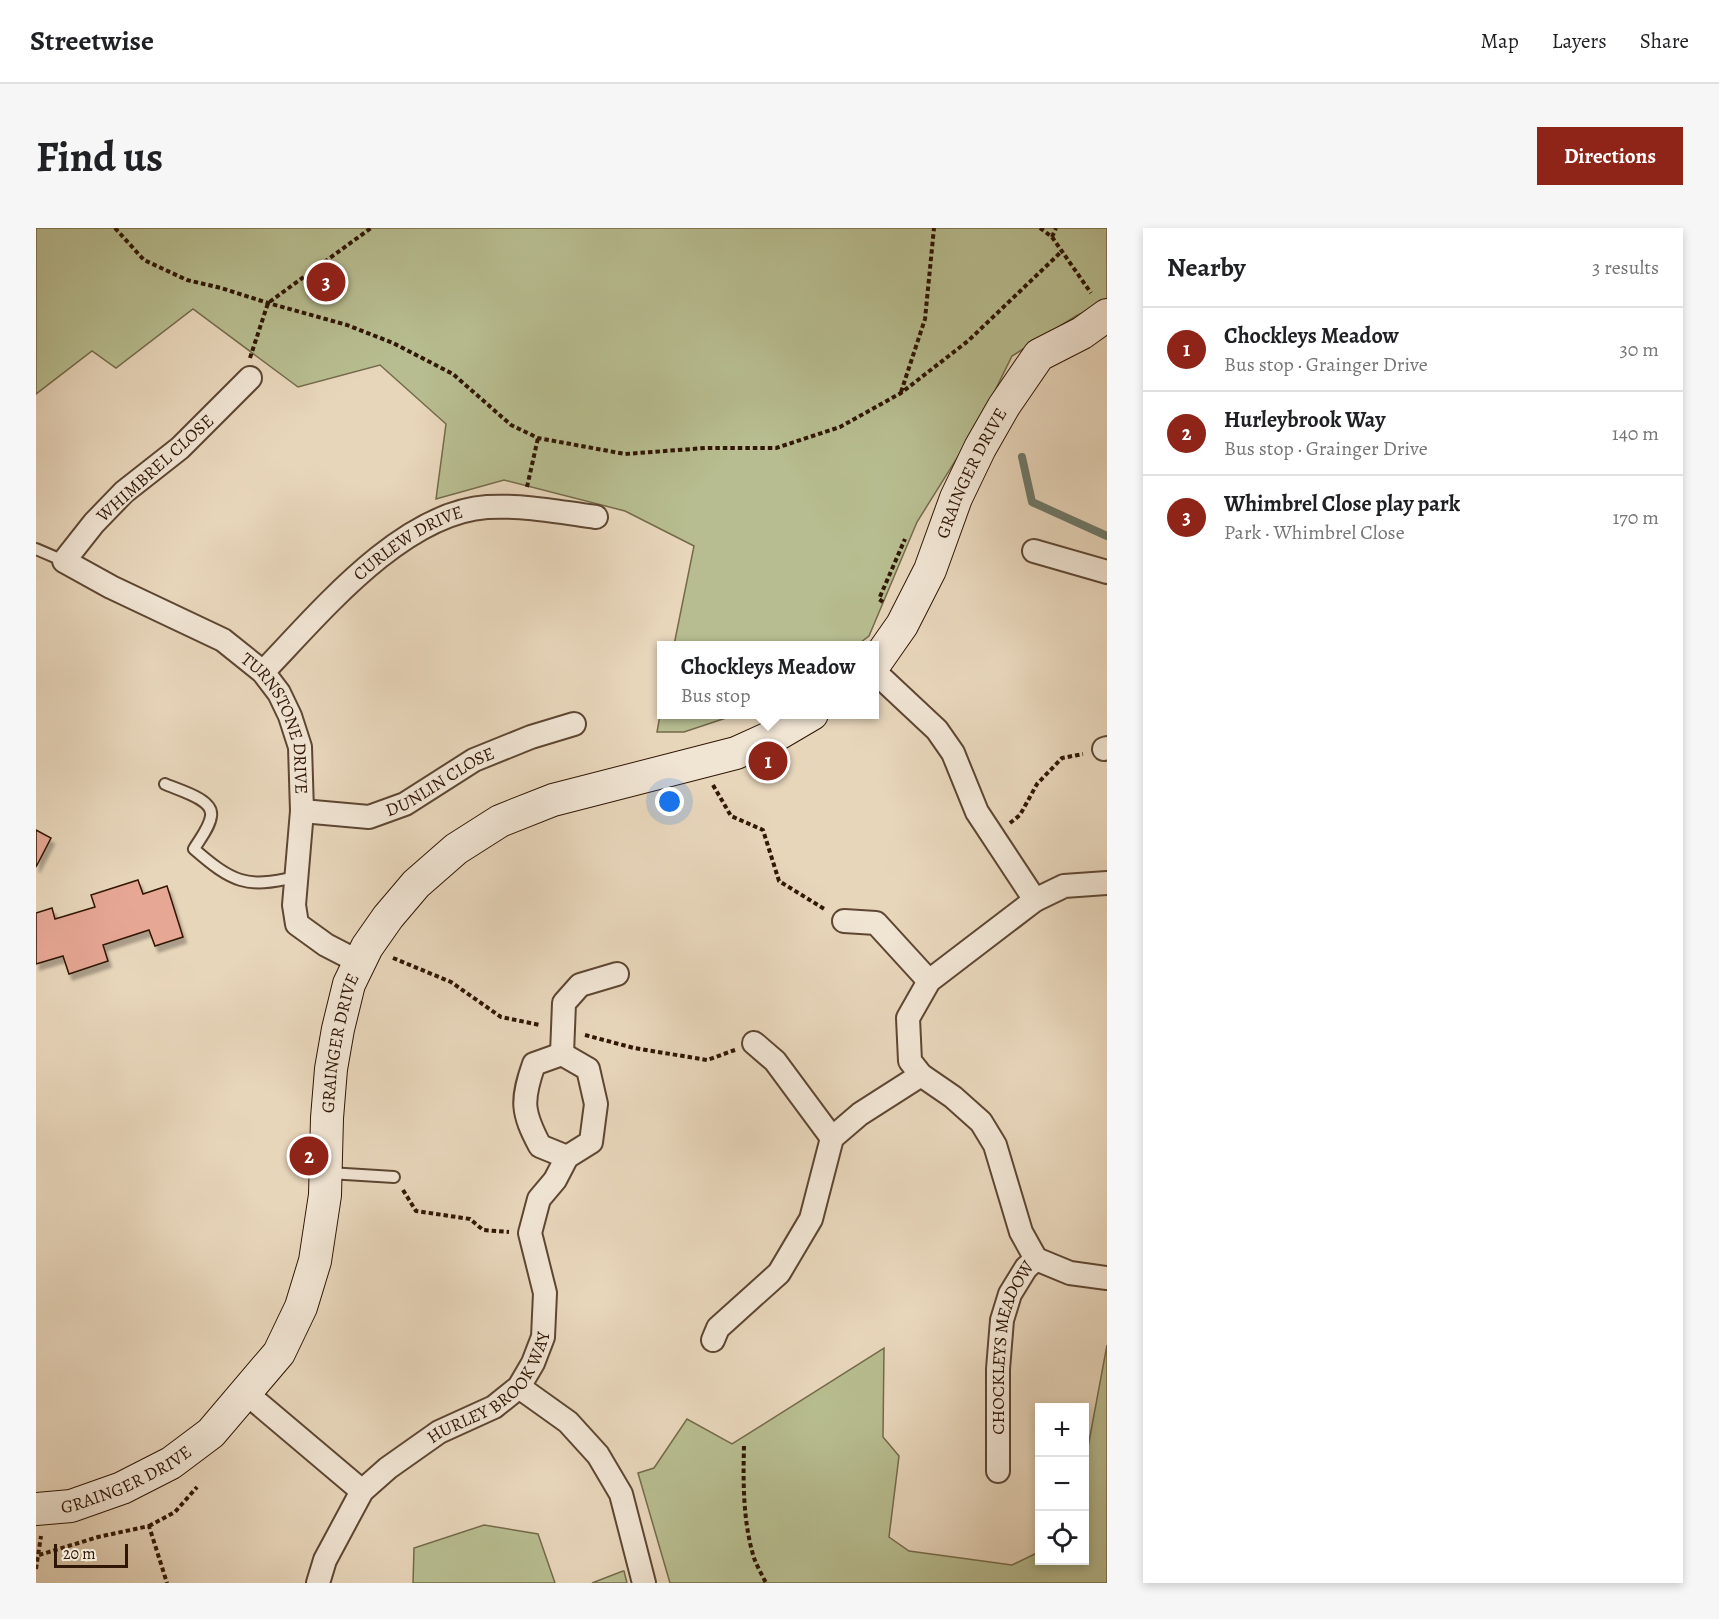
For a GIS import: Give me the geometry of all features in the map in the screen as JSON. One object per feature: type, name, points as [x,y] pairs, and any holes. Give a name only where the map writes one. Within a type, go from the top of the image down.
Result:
[{"type":"street","name":"GRAINGER DRIVE","points":[[879,658],[902,625],[930,570],[956,498],[980,448],[1004,406],[1039,355],[1083,333],[1101,306]]},
{"type":"street","name":"WHIMBREL CLOSE","points":[[64,561],[94,523],[124,492],[180,448],[250,378]]},
{"type":"street","name":"CURLEW DRIVE","points":[[263,672],[345,588],[388,551],[421,528],[453,515],[484,507],[522,506],[596,517]]},
{"type":"street","points":[[1034,551],[1107,572]]},
{"type":"street","name":"TURNSTONE DRIVE","points":[[64,561],[111,587],[223,640],[263,672],[279,693],[300,747],[302,811],[294,905],[297,924],[326,945],[359,962]]},
{"type":"street","points":[[879,676],[938,730],[952,753],[978,812],[1035,900]]},
{"type":"street","name":"GRAINGER DRIVE","points":[[36,1509],[71,1506],[122,1488],[171,1463],[211,1433],[279,1353],[301,1307],[315,1261],[325,1195],[331,1069],[349,984],[359,962],[388,916],[416,884],[456,849],[500,821],[553,800],[736,753],[804,719]]},
{"type":"street","name":"DUNLIN CLOSE","points":[[302,811],[369,817],[405,804],[474,760],[531,737],[574,724]]},
{"type":"street","points":[[713,1340],[718,1328],[779,1273],[811,1219],[832,1138],[860,1114],[921,1075],[910,1061],[908,1018],[929,981],[1035,900],[1064,886],[1107,883]]},
{"type":"street","points":[[844,921],[876,924],[929,981]]},
{"type":"street","points":[[567,1156],[540,1146],[527,1121],[524,1091],[534,1064],[562,1054],[564,1003],[580,985],[617,974]]},
{"type":"street","points":[[754,1043],[775,1061],[832,1138]]},
{"type":"street","name":"HURLEY BROOK WAY","points":[[318,1583],[325,1560],[362,1491],[388,1468],[439,1432],[494,1407],[519,1387],[533,1363],[543,1337],[545,1293],[530,1233],[539,1199],[555,1180],[567,1156],[591,1142],[596,1104],[588,1070],[562,1054]]},
{"type":"street","name":"CHOCKLEYS MEADOW","points":[[921,1075],[953,1097],[981,1122],[995,1145],[1021,1232],[1036,1259],[1026,1268],[1010,1294],[1002,1320],[998,1369],[998,1471]]},
{"type":"street","points":[[1036,1259],[1070,1273],[1107,1278]]},
{"type":"street","points":[[519,1387],[568,1422],[598,1455],[621,1494],[644,1583]]},
{"type":"street","points":[[246,1393],[362,1491]]},
{"type":"lane","points":[[36,549],[64,561]]},
{"type":"lane","points":[[165,784],[207,802],[212,809],[212,818],[194,849],[217,869],[242,881],[268,884],[296,877]]},
{"type":"lane","points":[[326,1172],[394,1177]]},
{"type":"path","points":[[115,228],[144,260],[186,280],[347,325],[393,343],[453,374],[511,425],[538,438],[625,454],[705,448],[776,448],[840,427],[901,393],[968,341],[1062,251]]},
{"type":"path","points":[[250,378],[250,352],[268,303],[371,228]]},
{"type":"path","points":[[901,393],[925,319],[934,228]]},
{"type":"path","points":[[1040,228],[1052,237],[1101,306]]},
{"type":"path","points":[[1052,237],[1056,228]]},
{"type":"path","points":[[522,506],[538,438]]},
{"type":"path","points":[[993,836],[1020,815],[1037,784],[1062,758],[1106,748]]},
{"type":"path","points":[[700,763],[731,816],[763,830],[779,881],[844,921]]},
{"type":"path","points":[[394,1177],[417,1211],[470,1219],[483,1230],[530,1233]]},
{"type":"path","points":[[744,1446],[744,1497],[748,1531],[754,1559],[766,1583]]},
{"type":"path","points":[[39,1555],[98,1537],[149,1526],[175,1512],[197,1487]]},
{"type":"path","points":[[149,1526],[167,1583]]},
{"type":"green space","points":[[36,228],[1107,228],[1107,301],[1076,316],[1012,356],[979,423],[917,522],[869,636],[862,641],[675,641],[694,546],[625,511],[504,480],[436,499],[446,424],[380,365],[298,387],[193,309],[116,368],[92,351],[36,394]]},
{"type":"green space","points":[[659,719],[723,719],[684,732],[657,732]]},
{"type":"green space","points":[[1107,1345],[1107,1583],[670,1583],[638,1473],[654,1468],[687,1419],[732,1444],[884,1348],[883,1437],[899,1456],[889,1537],[909,1551],[1012,1565],[1035,1554],[1035,1565],[1089,1565],[1089,1442]]},
{"type":"green space","points":[[484,1525],[538,1534],[555,1583],[413,1583],[414,1548]]},
{"type":"green space","points":[[623,1571],[627,1583],[592,1583]]},
{"type":"building","points":[[36,830],[51,838],[36,867]]},
{"type":"building","points":[[138,880],[143,894],[167,886],[183,937],[155,946],[149,930],[103,945],[108,961],[69,974],[63,956],[36,964],[36,913],[52,908],[55,919],[95,907],[91,895]]},
{"type":"waterway","points":[[1022,457],[1032,502],[1107,536]]},
{"type":"place","name":"Whimbrel Close play park","points":[[326,282]]},
{"type":"place","name":"Chockleys Meadow","points":[[768,761]]},
{"type":"place","name":"Hurleybrook Way","points":[[309,1156]]}]
